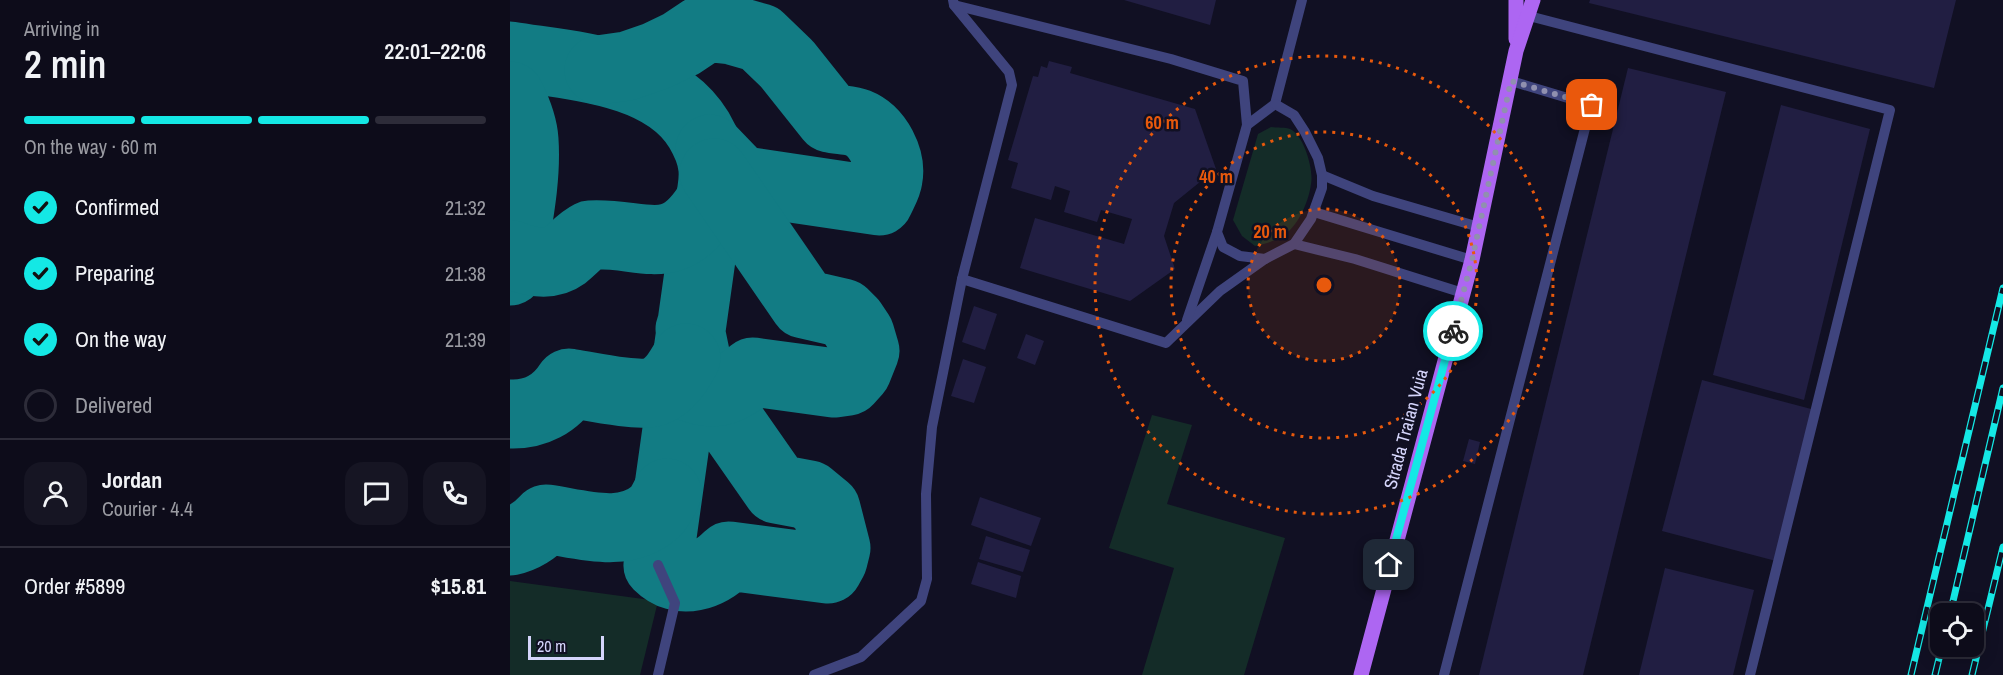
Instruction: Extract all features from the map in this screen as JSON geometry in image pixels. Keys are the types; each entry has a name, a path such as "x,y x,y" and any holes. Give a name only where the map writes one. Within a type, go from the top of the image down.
{"main road":[{"name":"Strada Traian Vuia","path":"1361,675 1472,260 1511,81 1516,51 1516,0"},
{"name":"Strada Traian Vuia","path":"1516,51 1533,0"}],"lane":[{"path":"1247,125 1275,104 1302,0"},
{"path":"954,2 1243,81 1247,125 1217,232 1186,323"},
{"path":"814,675 861,657 921,601 927,579 926,494 932,427 962,279 1012,85 1009,72 954,2"},
{"path":"1529,16 1890,110 1750,675"},
{"path":"1444,675 1592,105 1511,81"},
{"path":"962,279 1166,343 1220,291 1265,259 1294,244 1311,219 1322,188 1318,158 1294,115 1275,104"},
{"path":"1322,175 1373,196 1479,227"},
{"path":"1314,212 1472,260"},
{"path":"1217,232 1223,247 1240,255 1265,259"},
{"path":"1294,244 1364,261 1463,293"},
{"path":"658,565 675,603 658,675"}],"green space":[{"path":"1271,127 1290,129 1300,138 1304,145 1312,178 1303,210 1293,227 1277,239 1255,246 1242,236 1233,220 1258,134"},
{"path":"1152,415 1192,425 1167,504 1285,538 1244,675 1142,675 1174,568 1109,548"},
{"path":"510,581 658,601 640,675 510,675"}],"building":[{"path":"1124,0 1216,0 1210,25"},
{"path":"1590,0 1956,0 1934,88 1589,3"},
{"path":"1049,61 1072,67 1070,73 1195,109 1216,169 1174,203 1164,236 1175,269 1130,301 1020,268 1035,218 1124,244 1132,219 1101,210 1097,222 1064,212 1070,191 1055,186 1051,200 1011,188 1018,163 1008,160 1033,76 1038,77 1041,66 1047,68"},
{"path":"1628,68 1726,92 1583,675 1479,675"},
{"path":"1781,105 1870,129 1804,400 1713,375"},
{"path":"974,306 997,314 985,350 962,342"},
{"path":"1026,334 1044,341 1035,365 1017,358"},
{"path":"963,359 986,367 974,403 951,396"},
{"path":"1702,380 1815,410 1776,561 1662,531"},
{"path":"1469,439 1480,442 1475,464 1463,461"},
{"path":"980,497 1041,518 1031,546 971,525"},
{"path":"986,536 1030,550 1023,572 979,559"},
{"path":"978,562 1021,576 1016,598 971,584"},
{"path":"1665,568 1754,590 1733,675 1639,675"}],"taxiway":[{"path":"599,70 627,66 656,56 681,44 702,30 713,28 732,30 760,38 787,64 830,118 852,121 872,132 886,155 888,179 879,201 745,181 736,176 710,149"},
{"path":"510,56 588,68 640,83 663,95 683,110 699,130 709,150 713,168 712,187 708,209 658,565 667,572 685,577 713,569 729,556 828,569 836,548 826,509 809,495 777,489 702,379 697,363 690,329"},
{"path":"510,96 522,128 525,156 510,271"},
{"path":"682,384 703,391 720,391 736,385 753,372 834,383 848,381 857,371 865,351 860,334 843,313 804,304 714,173"},
{"path":"512,255 532,261 552,261 564,256 590,235 656,240 669,238 682,232 695,221 709,203"},
{"path":"510,414 528,413 544,407 558,397 569,383 626,392 654,392 669,382 686,358"},
{"path":"510,541 530,533 546,519 602,528 630,525 655,512 667,493"}],"railway":[{"path":"1911,675 2003,288"},
{"path":"1953,603 2003,388"},
{"path":"1972,675 2003,547"},
{"path":"1935,675 1939,657"}],"way so far":[{"path":"1453,331 1472,260 1511,81 1592,105"}],"route":[{"path":"1389,565 1453,331"}]}
